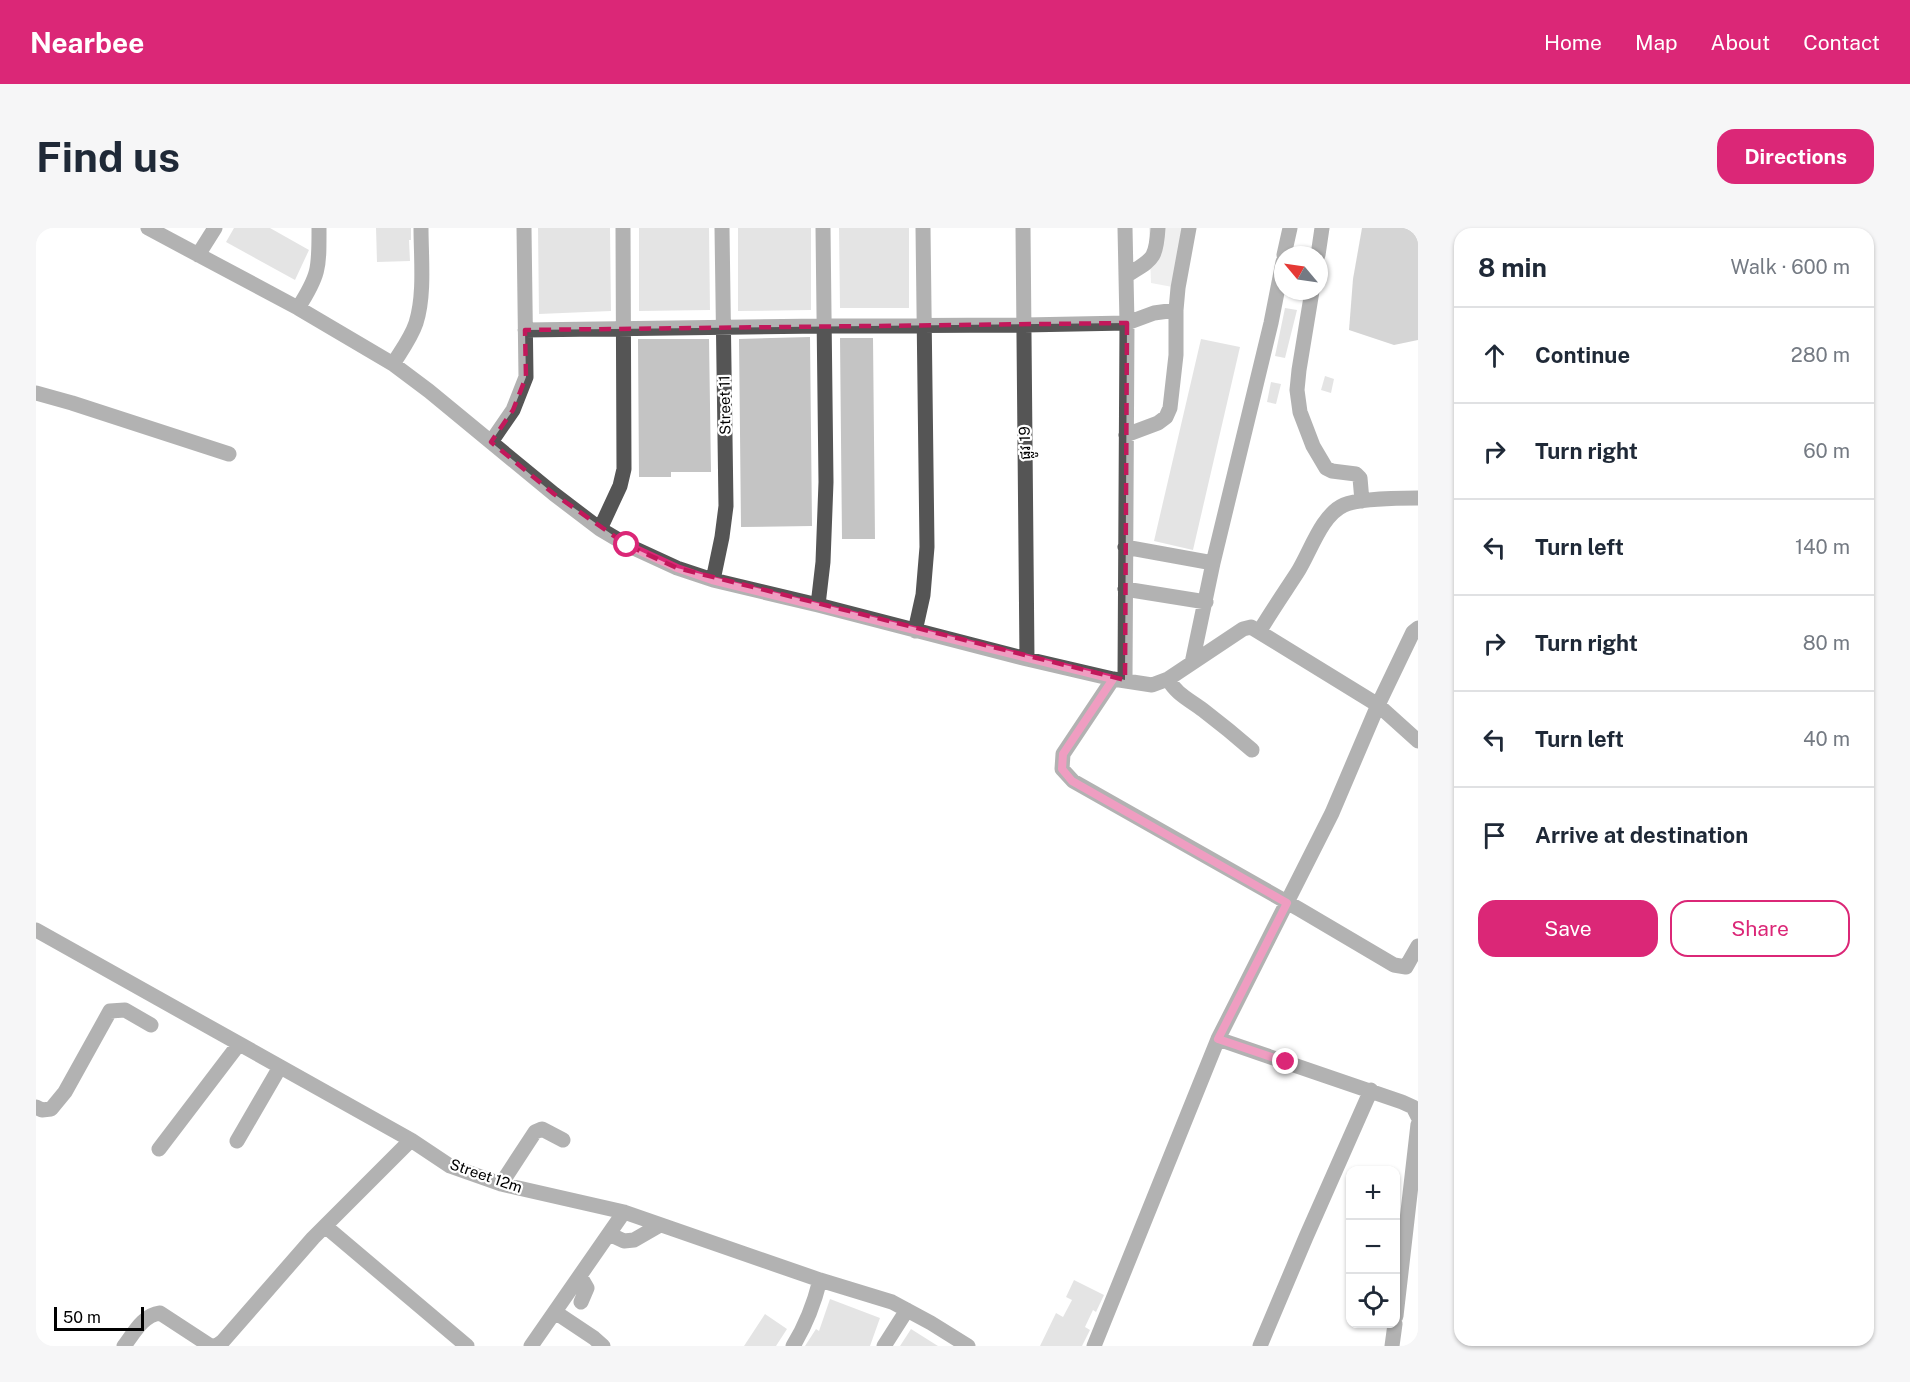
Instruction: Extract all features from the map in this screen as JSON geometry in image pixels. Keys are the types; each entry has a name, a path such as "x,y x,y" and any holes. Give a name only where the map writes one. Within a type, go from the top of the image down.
{"street":[{"path":"148,228 298,308 393,364 429,390 554,494 600,529 627,545 677,568 712,580 1027,659 1119,680 1152,685 1167,679 1243,629 1251,627 1377,705 1418,741"},
{"path":"198,255 215,228"},
{"path":"298,308 313,285 318,271 319,228"},
{"path":"393,364 411,335 421,303 421,228"},
{"path":"491,442 513,410 526,377 524,228"},
{"path":"600,529 620,486 624,469 623,228"},
{"name":"Street 11","path":"712,580 722,537 726,506 722,228"},
{"path":"818,605 823,562 826,482 823,228"},
{"path":"915,631 923,595 927,548 923,228"},
{"name":"ផ្លូវ 19","path":"1023,228 1027,659"},
{"path":"1125,228 1127,322 1125,589 1119,680 1063,754 1062,769 1072,781 1401,968 1406,967 1418,946"},
{"path":"1126,276 1152,259 1157,248 1158,228"},
{"path":"1126,435 1158,423 1166,417 1170,408 1176,355 1176,310 1189,228"},
{"path":"1286,246 1290,228"},
{"path":"1319,246 1322,228"},
{"path":"1192,663 1276,300"},
{"path":"1311,300 1297,390 1300,411 1313,446 1326,468 1356,474 1360,478 1362,501"},
{"path":"525,330 1127,322 1154,313 1176,310"},
{"path":"36,393 229,454"},
{"path":"1259,632 1330,516 1343,505 1362,501 1418,498"},
{"path":"1125,547 1214,563"},
{"path":"1125,589 1206,602"},
{"path":"1094,1346 1218,1039 1332,813 1377,705 1413,632 1418,628"},
{"path":"1167,679 1180,695 1206,712 1252,750"},
{"name":"Street 12m","path":"36,930 411,1140 450,1166 501,1184 624,1212 820,1280 892,1302 968,1346"},
{"path":"36,1107 42,1110 51,1109 65,1092 110,1011 125,1010 151,1025"},
{"path":"1218,1039 1371,1090 1413,1107 1418,1117"},
{"path":"159,1149 239,1044"},
{"path":"237,1141 280,1067"},
{"path":"1260,1346 1309,1228 1371,1090"},
{"path":"1400,1274 1418,1124"},
{"path":"501,1184 535,1132 542,1129 563,1140"},
{"path":"124,1346 151,1314 160,1313 209,1345 214,1346 223,1341 325,1226 411,1140"},
{"path":"531,1346 624,1212"},
{"path":"609,1234 624,1241 634,1240 660,1225"},
{"path":"325,1226 467,1346"},
{"path":"580,1276 586,1288 581,1302"},
{"path":"793,1346 813,1308 820,1280"},
{"path":"884,1346 907,1310"},
{"path":"555,1312 603,1346"},
{"path":"1392,1346 1394,1328"}],"highlighted area":[{"path":"1127,323 1125,680 677,568 627,545 554,494 491,442 513,410 526,377 525,330"}],"shaded area":[{"path":"1149,228 1189,228 1178,288 1151,283"},
{"path":"1362,228 1418,228 1418,340 1394,345 1349,330 1353,279"}],"building":[{"path":"234,228 270,228 309,250 295,280 226,242"},
{"path":"376,228 411,228 410,261 377,262"},
{"path":"538,228 610,228 611,311 539,314"},
{"path":"639,228 709,228 710,310 639,311"},
{"path":"738,228 811,228 811,310 738,311"},
{"path":"839,228 909,228 909,308 840,308"},
{"path":"1285,308 1297,310 1285,358 1275,356"},
{"path":"810,337 812,526 741,527 739,339"},
{"path":"840,338 873,338 875,539 842,539"},
{"path":"638,339 709,339 711,472 671,472 671,477 639,477"},
{"path":"1201,339 1240,347 1193,550 1154,541"},
{"path":"1325,376 1334,379 1331,393 1321,390"},
{"path":"1271,382 1281,384 1276,404 1267,402"},
{"path":"1074,1280 1104,1295 1096,1312 1093,1310 1085,1327 1090,1330 1082,1346 1040,1346 1056,1313 1063,1317 1072,1300 1066,1297"},
{"path":"830,1299 880,1318 870,1346 805,1346 816,1329 819,1331"},
{"path":"765,1314 787,1329 776,1346 744,1346"},
{"path":"911,1329 938,1346 900,1346"}],"route":[{"path":"627,545 677,568 712,580 1113,679 1063,754 1062,769 1072,781 1287,903 1218,1039 1286,1062"}]}
